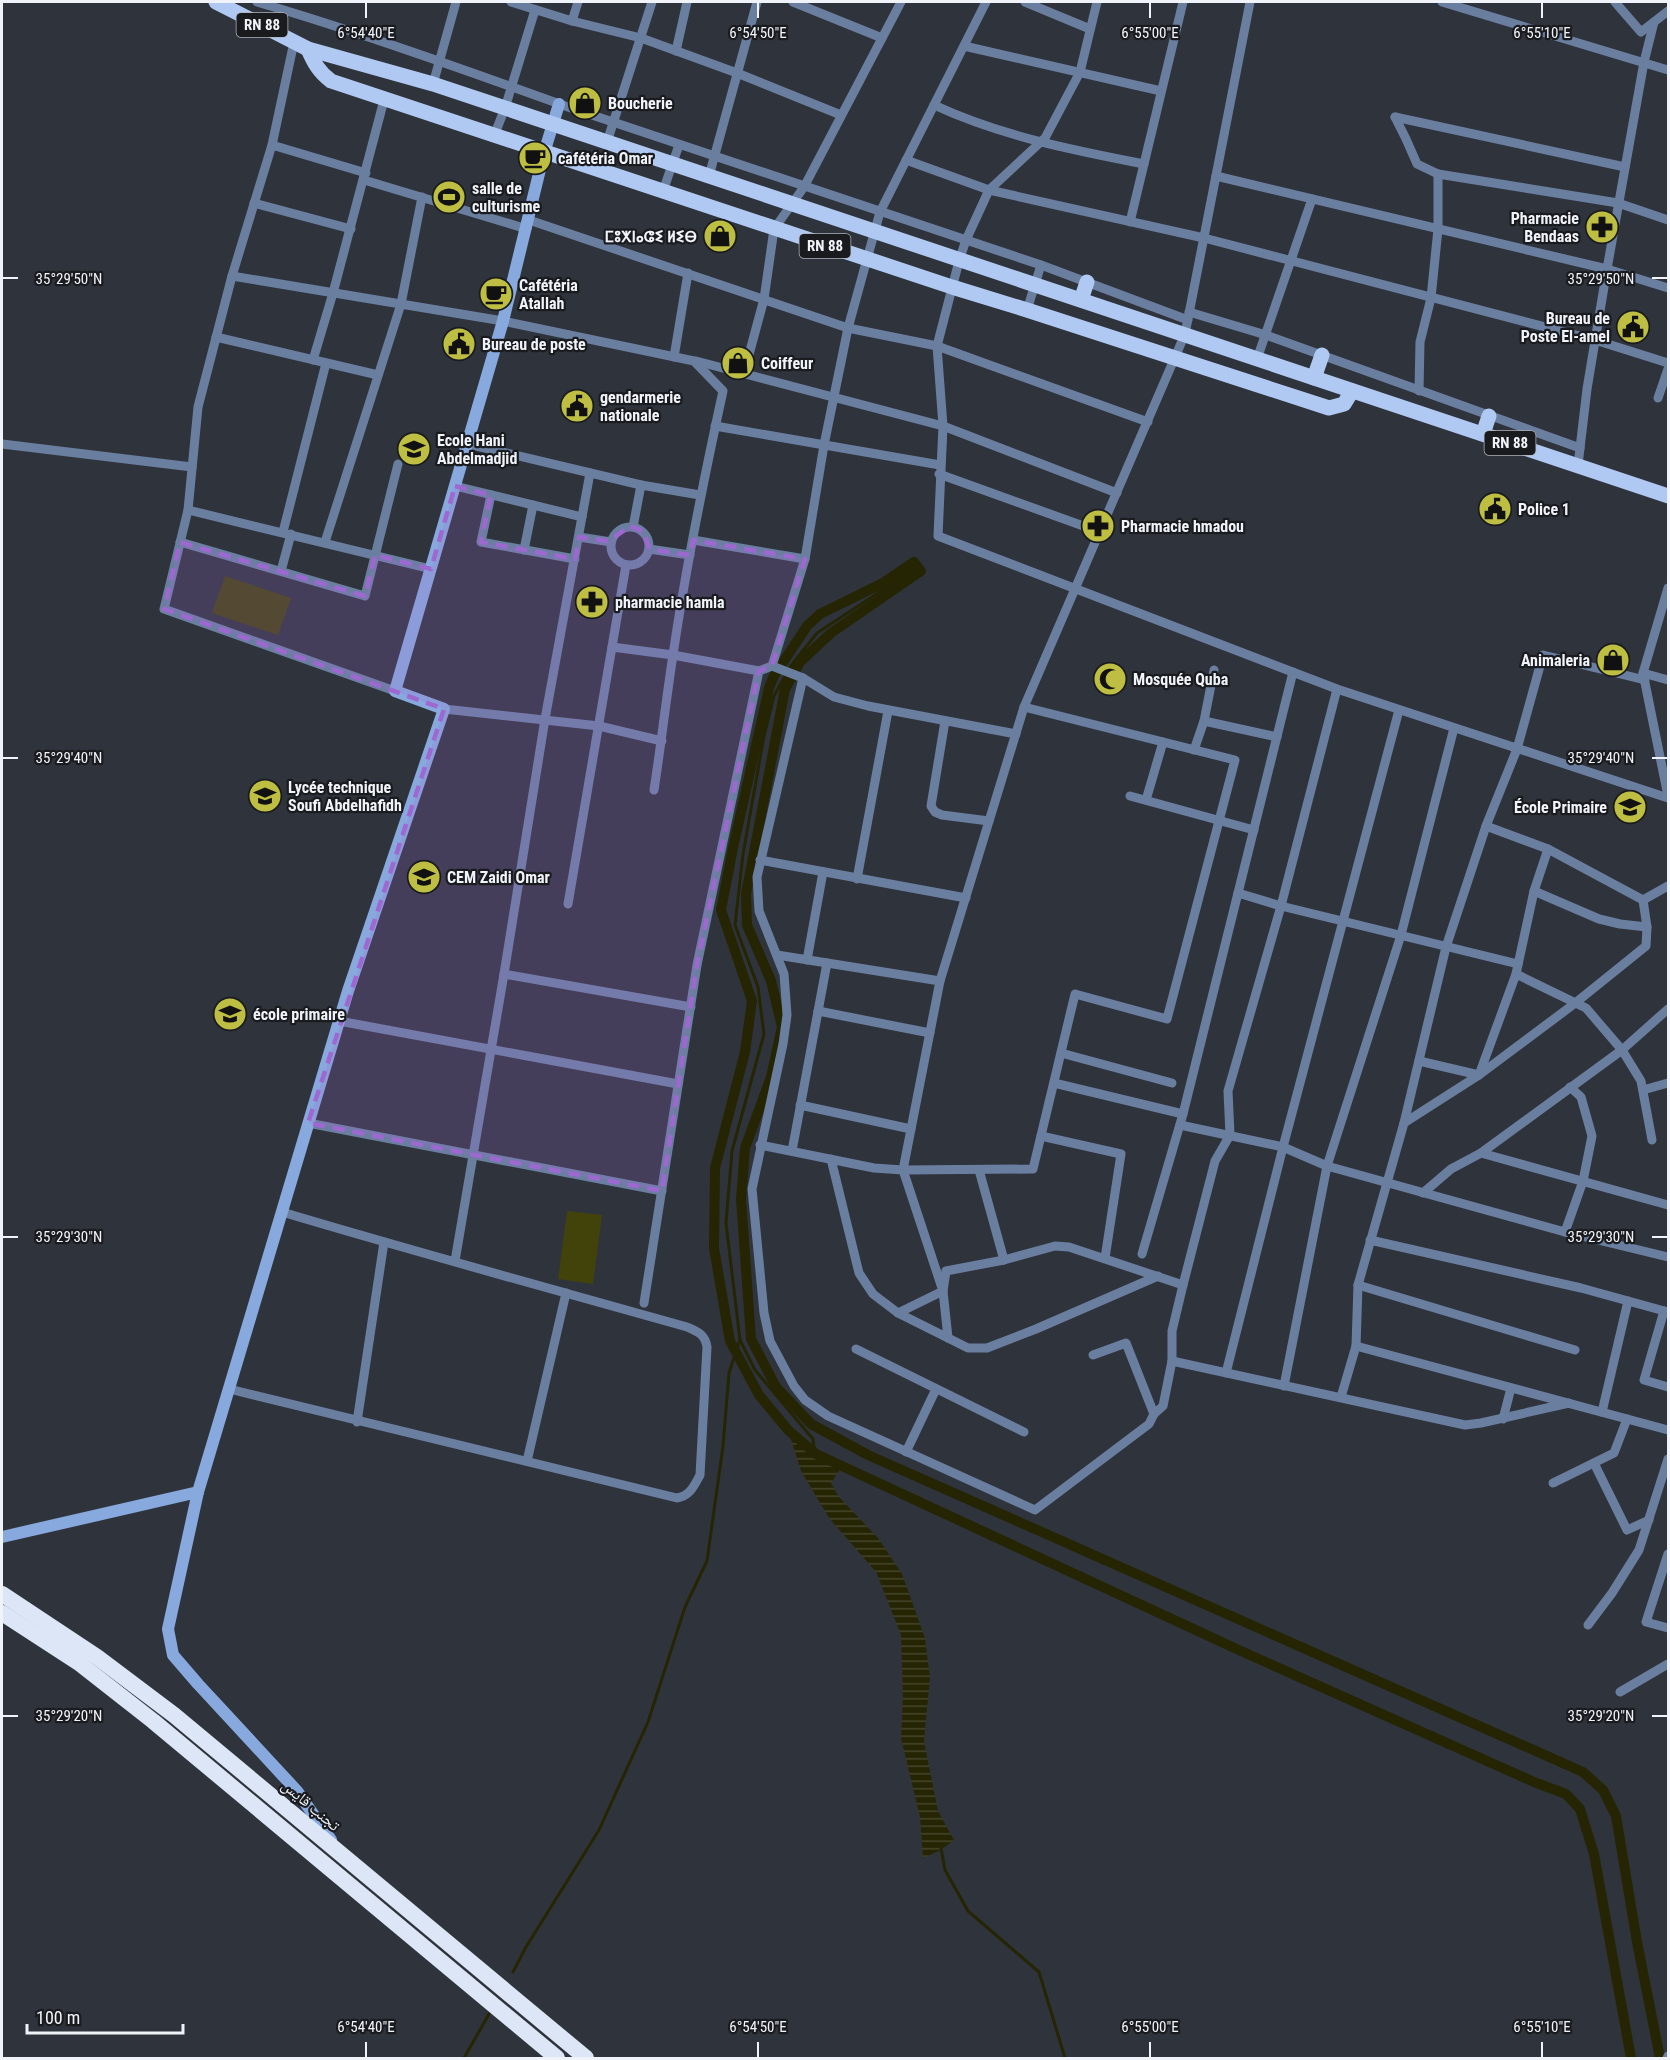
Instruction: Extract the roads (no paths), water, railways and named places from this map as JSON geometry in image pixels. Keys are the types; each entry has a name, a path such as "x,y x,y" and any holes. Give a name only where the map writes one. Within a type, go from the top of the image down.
{"highway":[{"name":"تجنب قايس","path":"2,1594 97,1657 140,1689 255,1781 586,2058"},
{"path":"2,1614 79,1663 153,1721 557,2058"}],"main road":[{"name":"RN 88","path":"216,2 237,6 301,46 321,74 331,81 952,288 1329,408 1340,407 1351,396 1352,391 1668,496"},
{"path":"301,46 433,84 1081,300 1188,322 1257,358 1352,391"},
{"path":"381,98 384,70"},
{"path":"1081,300 1087,282"},
{"path":"1314,378 1322,355"},
{"path":"1483,434 1489,416"}],"street":[{"path":"257,2 330,23 614,123 1041,265 1188,322 1266,335 1580,448"},
{"path":"433,84 456,2"},
{"path":"511,2 572,21 641,38 737,73 841,115"},
{"path":"572,21 578,2"},
{"path":"608,142 652,2"},
{"path":"676,51 687,2"},
{"path":"709,176 757,2"},
{"path":"793,2 882,38"},
{"path":"744,373 764,299 774,229 804,187 901,2"},
{"path":"776,667 806,559 824,445 848,328 879,212 987,2"},
{"path":"1025,2 1090,29"},
{"path":"1097,2 1080,72 1041,143 989,190 959,261 936,346 943,426 938,536 1337,689 1668,797 1644,676 1668,595"},
{"path":"1130,222 1183,2"},
{"path":"948,1338 943,1291 903,1170 940,981 1024,707 1176,358 1188,322 1250,2"},
{"path":"1442,2 1457,4 1668,70"},
{"path":"1616,2 1641,32 1668,11"},
{"path":"494,136 535,10"},
{"path":"1578,465 1587,389 1618,203 1644,62 1654,22"},
{"path":"301,46 232,276 198,406 188,510 164,609 444,709 599,726 662,741"},
{"path":"964,46 1161,91"},
{"path":"314,360 365,177 381,98"},
{"path":"395,691 503,321 544,153 559,104"},
{"path":"934,105 968,121 1041,143 1144,164"},
{"path":"1625,167 1395,117 1417,164 1438,174 1618,203 1668,220"},
{"path":"272,145 422,197 528,225 688,273 848,328 936,346 1148,422"},
{"path":"663,191 679,145"},
{"path":"906,160 989,190 1204,238 1595,340 1668,363"},
{"path":"1419,391 1420,342 1431,298 1437,229 1438,174"},
{"path":"1216,176 1607,268 1668,288"},
{"path":"325,543 401,304 422,197"},
{"path":"1257,358 1312,199"},
{"path":"254,203 351,229"},
{"path":"1027,310 1041,265"},
{"path":"674,357 688,273"},
{"path":"232,276 503,321 744,373 943,426 1117,493"},
{"path":"216,337 378,375"},
{"path":"654,790 673,655 700,495 723,391 694,361"},
{"path":"281,571 287,533 326,363"},
{"path":"1658,398 1668,369"},
{"path":"715,426 940,469 1100,532"},
{"path":"2,444 192,467"},
{"path":"468,444 641,485 700,495"},
{"path":"180,542 365,596 398,464"},
{"path":"455,1260 545,719 590,473"},
{"path":"633,527 641,485"},
{"path":"455,486 582,517"},
{"path":"491,495 481,543 575,559"},
{"path":"524,550 533,505"},
{"path":"188,510 431,569"},
{"path":"633,527 646,535 649,549 642,561 626,565 614,556 611,542 621,528 633,527"},
{"path":"579,537 611,542"},
{"path":"693,540 806,559"},
{"path":"649,549 690,555"},
{"path":"568,904 626,565"},
{"path":"612,647 673,655 759,671 776,667 798,676 834,697 888,711 1016,734"},
{"path":"1341,1397 1356,1346 1358,1285 1404,1123 1446,947 1486,826 1517,749 1543,655 1668,680"},
{"path":"1194,750 1204,720 1214,670"},
{"path":"644,1303 698,965 759,671"},
{"path":"1142,1254 1183,1114 1293,672"},
{"path":"798,676 757,877 759,912 784,974 787,1015 752,1189 764,1313 770,1341 794,1386 815,1409 1035,1510 1149,1424 1154,1414 1163,1406 1172,1361 1172,1331 1183,1285 1215,1161 1230,1135 1228,1091 1281,906 1337,689"},
{"path":"760,1144 874,1168 903,1170 1034,1169 1075,994 1167,1019 1235,760 1024,707"},
{"path":"338,1851 297,1791 173,1654 168,1629 198,1492 308,1123 339,1021 444,709"},
{"path":"1226,1373 1283,1147 1399,710"},
{"path":"857,879 888,711"},
{"path":"1204,720 1276,737"},
{"path":"945,721 931,806 935,812 942,814 989,821"},
{"path":"1284,1386 1327,1167 1401,935 1454,728"},
{"path":"1146,800 1163,742"},
{"path":"1130,796 1254,830"},
{"path":"1486,826 1548,849 1642,900"},
{"path":"1479,1075 1516,974 1534,891 1548,849"},
{"path":"760,860 966,898"},
{"path":"807,960 823,872"},
{"path":"1642,900 1668,886"},
{"path":"1534,891 1599,919 1647,927"},
{"path":"1238,893 1281,906 1518,964"},
{"path":"1404,1123 1479,1075 1574,1004 1646,946 1647,927 1642,900"},
{"path":"777,955 940,981"},
{"path":"792,1151 827,963"},
{"path":"504,974 691,1007"},
{"path":"1516,974 1586,1008 1622,1050 1641,1081 1652,1140"},
{"path":"1423,1193 1452,1169 1480,1153 1622,1050 1668,1009"},
{"path":"818,1011 930,1033"},
{"path":"339,1021 678,1084"},
{"path":"1061,1053 1172,1083"},
{"path":"1419,1061 1479,1075"},
{"path":"1054,1083 1183,1114"},
{"path":"1643,1090 1668,1083"},
{"path":"1565,1232 1583,1182 1592,1136 1581,1098 1570,1088"},
{"path":"800,1105 911,1129"},
{"path":"308,1123 662,1191"},
{"path":"1180,1125 1283,1147 1327,1167 1565,1232 1668,1257"},
{"path":"1041,1136 1121,1154 1105,1258"},
{"path":"1480,1153 1668,1205"},
{"path":"831,1159 860,1273 873,1294 898,1313 968,1348 987,1348 1158,1275"},
{"path":"979,1170 1004,1260"},
{"path":"229,1389 357,1422 677,1498 689,1492 700,1475 707,1347 706,1339 700,1332 282,1212"},
{"path":"1370,1240 1581,1288 1666,1311 1644,1380 1668,1387"},
{"path":"357,1422 384,1242"},
{"path":"943,1291 946,1271 1004,1260 1063,1245 1183,1285"},
{"path":"1358,1285 1575,1350"},
{"path":"898,1313 943,1291"},
{"path":"527,1461 566,1293"},
{"path":"1602,1412 1628,1301"},
{"path":"1093,1354 1126,1343 1154,1414"},
{"path":"1356,1346 1668,1430"},
{"path":"856,1349 1024,1432"},
{"path":"1172,1361 1465,1425 1503,1419 1569,1403"},
{"path":"1503,1419 1511,1388"},
{"path":"906,1452 936,1389"},
{"path":"1552,1483 1614,1453 1627,1419"},
{"path":"1588,1625 1612,1593 1639,1550 1668,1459"},
{"path":"1594,1463 1627,1530 1649,1520"},
{"path":"2,1536 198,1492"},
{"path":"1668,1554 1646,1622 1668,1628"},
{"path":"1620,1692 1668,1664"}],"waterway":[{"path":"1631,2058 1594,1854 1580,1809 1566,1794 1534,1782 1241,1651 816,1454 788,1430 759,1395 730,1341 714,1248 715,1168 745,1052 752,1001 721,910 769,688 774,676 807,626 820,614 883,583 914,562 921,571 831,633 800,662 785,689 746,894 747,925 771,981 782,1027 771,1077 745,1148 741,1199 751,1339 776,1387 811,1424 868,1455 1583,1772 1603,1790 1616,1816 1637,1942 1660,2058"},
{"path":"815,1455 813,1439 755,1370 740,1340 726,1223 732,1151 764,1034 758,987 735,925 743,854 764,736 774,696 790,667 817,633 913,570"},
{"path":"513,1972 526,1947 599,1830 648,1722 685,1607 707,1561 723,1446 729,1373 740,1340"},
{"path":"941,1848 945,1870 968,1911 1039,1972 1065,2058"},
{"path":"464,2058 489,2014"}],"place":[{"name":"Boucherie","path":"585,103"},
{"name":"cafétéria Omar","path":"535,158"},
{"name":"salle de culturisme","path":"449,197"},
{"name":"Pharmacie Bendaas","path":"1602,227"},
{"name":"ⵎⵓⵅⵏⴰⵛⵉ ⵍⵉⴱ","path":"720,236"},
{"name":"Cafétéria Atallah","path":"496,294"},
{"name":"Bureau de Poste El-amel","path":"1633,327"},
{"name":"Bureau de poste","path":"459,344"},
{"name":"Coiffeur","path":"738,363"},
{"name":"gendarmerie nationale","path":"577,406"},
{"name":"Ecole Hani Abdelmadjid","path":"414,449"},
{"name":"Police 1","path":"1495,509"},
{"name":"Pharmacie hmadou","path":"1098,526"},
{"name":"pharmacie hamla","path":"592,602"},
{"name":"Animaleria","path":"1613,660"},
{"name":"Mosquée Quba","path":"1110,679"},
{"name":"Lycée technique Soufi Abdelhafidh","path":"265,796"},
{"name":"École Primaire","path":"1630,807"},
{"name":"CEM Zaidi Omar","path":"424,877"},
{"name":"école primaire","path":"230,1014"}]}
